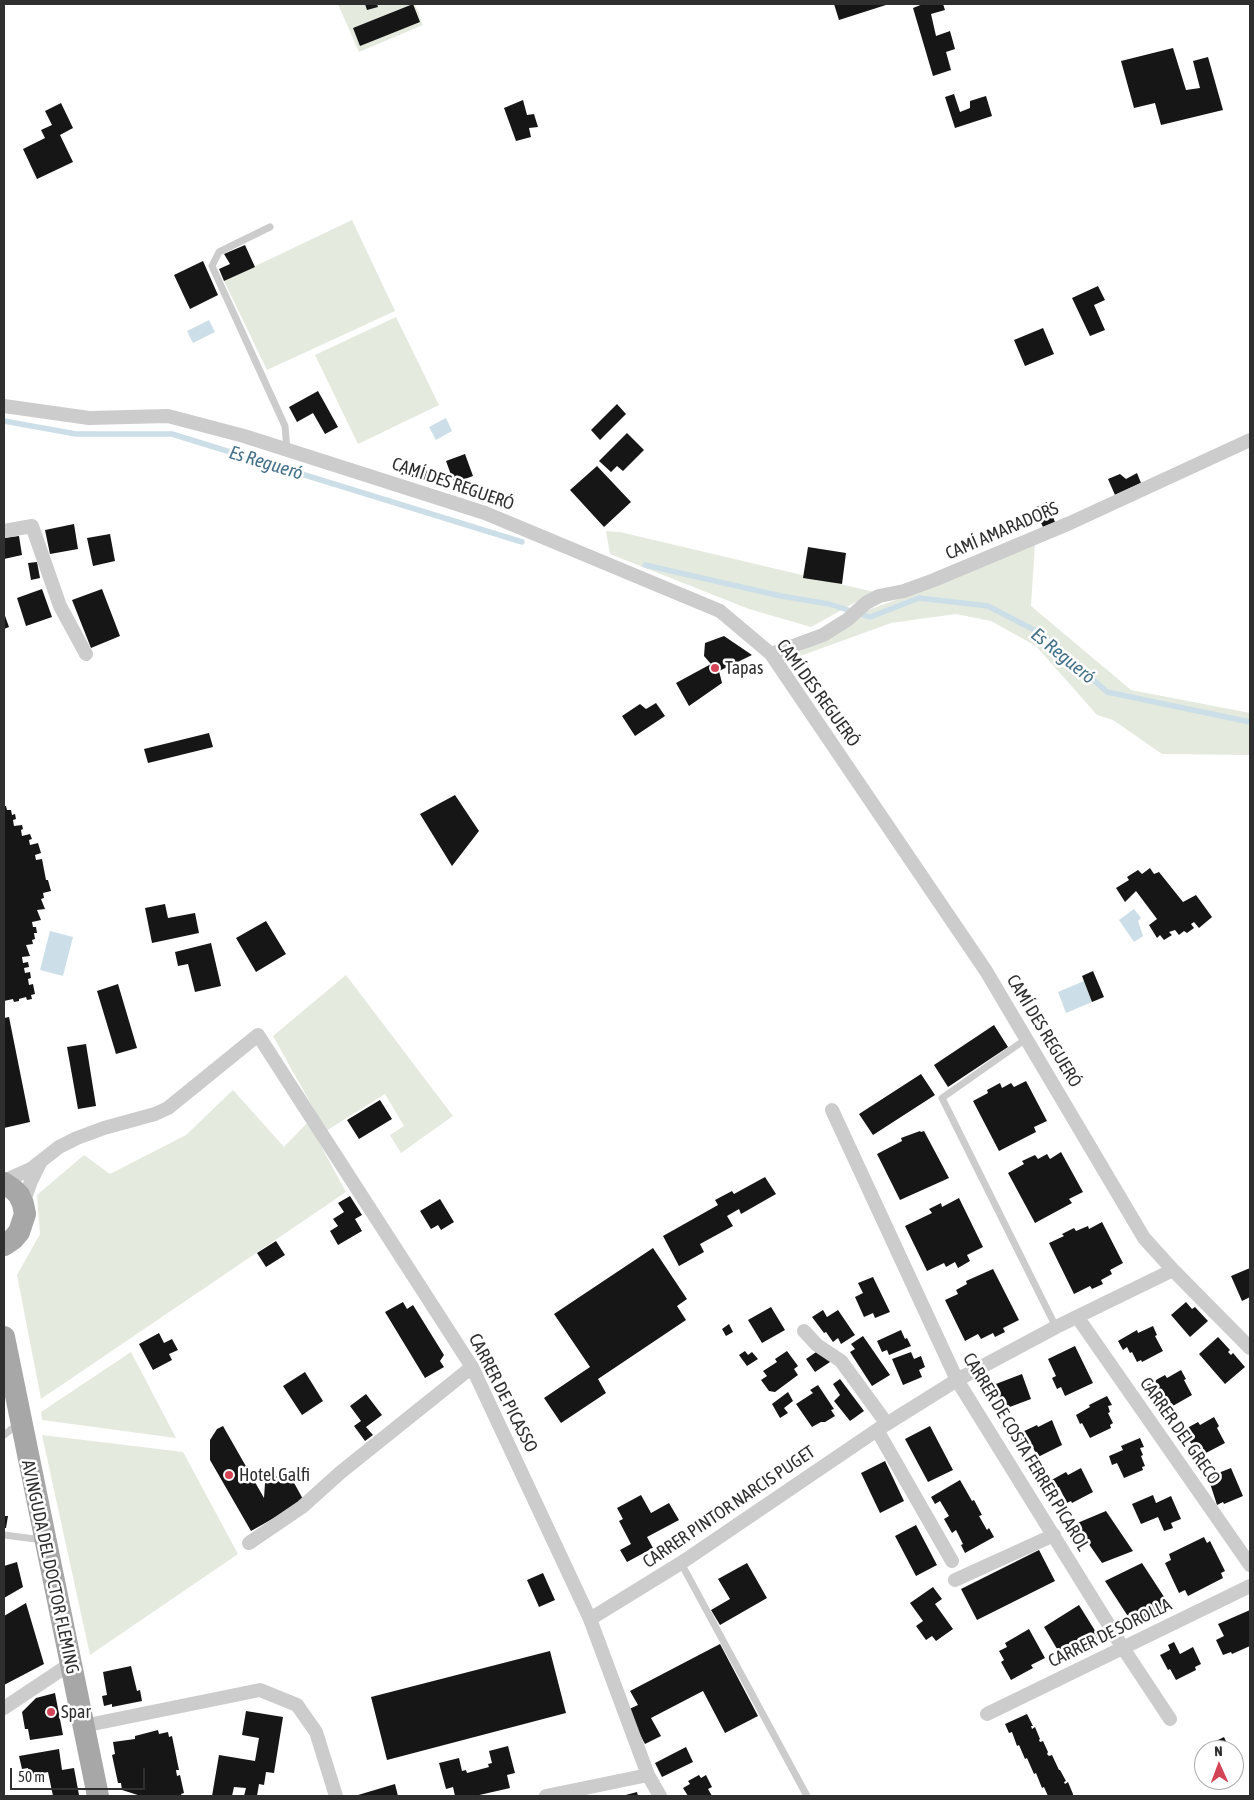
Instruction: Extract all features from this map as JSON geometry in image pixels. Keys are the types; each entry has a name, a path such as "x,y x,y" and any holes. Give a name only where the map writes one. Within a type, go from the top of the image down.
{"main road":[{"path":"4,1182 14,1190 23,1204 24,1214 19,1232 13,1239 4,1244 4,1249"},
{"name":"AVINGUDA DEL DOCTOR FLEMING","path":"4,1343 12,1429 44,1540 98,1796"}],"street":[{"name":"CAMÍ DES REGUERÓ","path":"4,406 89,418 168,416 244,436 485,513 720,611 771,654 986,971 1144,1238 1172,1270 1250,1348"},
{"name":"CAMÍ AMARADORS","path":"771,654 823,635 837,627 866,602 879,596 904,591 952,573 1070,523 1250,440"},
{"path":"4,531 32,526 60,606 86,654"},
{"name":"CARRER DE PICASSO","path":"40,1162 59,1147 77,1138 168,1108 258,1036 472,1367 590,1620 648,1775 660,1796"},
{"name":"CARRER DE COSTA FERRER PICAROL","path":"832,1110 958,1380 1123,1648 1170,1719"},
{"path":"4,1182 40,1162"},
{"path":"23,1204 40,1162"},
{"name":"CARRER PINTOR NARCIS PUGET","path":"590,1620 681,1563 882,1427 958,1380 1056,1327 1078,1318 1172,1270"},
{"name":"CARRER DEL GRECO","path":"1078,1318 1250,1565"},
{"path":"804,1331 817,1345 840,1361 882,1427 952,1561"},
{"path":"249,1543 302,1507 341,1472 472,1367"},
{"path":"955,1580 1054,1535"},
{"name":"CARRER DE SOROLLA","path":"987,1714 1250,1586"},
{"path":"4,1708 70,1664"},
{"path":"83,1726 260,1690 297,1705 316,1732 336,1796"},
{"path":"546,1796 648,1775"}],"lane":[{"path":"270,227 219,252 212,266 285,426 287,450"},
{"path":"1027,1038 942,1098 1056,1327"},
{"path":"4,1535 44,1540"},
{"path":"681,1563 807,1796"}],"shaded area":[{"path":"338,4 415,4 423,25 359,52"},
{"path":"352,220 395,311 267,370 224,281"},
{"path":"396,317 439,405 358,444 315,355"},
{"path":"209,320 215,332 193,343 187,331"},
{"path":"446,418 452,431 436,440 429,427"},
{"path":"606,531 620,532 874,592 811,627 749,609 610,554"},
{"path":"1035,543 1031,606 1131,690 1250,713 1250,755 1162,754 1113,720 1097,715 1036,646 991,621 956,614 891,623 789,660 786,658 841,631 865,611 935,586"},
{"path":"1134,909 1141,918 1138,921 1143,936 1134,942 1119,920"},
{"path":"50,931 73,937 63,976 40,970"},
{"path":"346,975 453,1116 401,1153 390,1135 404,1126 385,1094 326,1131 273,1036"},
{"path":"1084,981 1092,1002 1066,1013 1058,992"},
{"path":"233,1090 284,1147 308,1122 346,1192 41,1399 17,1275 40,1234 37,1195 84,1155 110,1174 186,1135"},
{"path":"131,1352 176,1438 42,1420 41,1412"},
{"path":"42,1435 183,1452 238,1554 90,1655"}],"building":[{"path":"365,4 377,4 378,7 367,10"},
{"path":"413,4 420,22 360,46 353,28"},
{"path":"834,4 889,4 839,20"},
{"path":"923,4 943,4 945,10 931,14 936,36 950,31 955,49 946,52 951,70 933,76 913,8"},
{"path":"1173,48 1186,90 1200,88 1193,61 1208,57 1223,110 1161,125 1155,103 1134,108 1121,61"},
{"path":"954,94 960,112 970,108 970,101 986,96 992,116 955,128 945,97"},
{"path":"523,100 527,115 534,114 538,127 529,128 531,137 516,141 504,108"},
{"path":"61,103 73,128 60,135 73,162 37,179 23,149 45,138 41,130 52,125 45,111"},
{"path":"245,245 255,267 224,281 219,269 230,264 224,254"},
{"path":"203,261 218,295 190,309 174,275"},
{"path":"1098,286 1105,300 1094,305 1105,330 1090,336 1072,298"},
{"path":"1043,328 1054,354 1025,366 1014,340"},
{"path":"318,391 338,427 325,434 313,413 297,422 289,407"},
{"path":"617,404 626,414 600,440 591,430"},
{"path":"627,433 644,450 623,471 617,466 611,472 599,461"},
{"path":"465,454 473,476 454,483 446,461"},
{"path":"403,464 444,475 441,484 400,474"},
{"path":"597,466 631,502 604,527 570,490"},
{"path":"1137,473 1141,483 1115,495 1108,479 1120,474 1126,479"},
{"path":"1047,502 1055,522 1043,527 1034,508"},
{"path":"74,524 78,549 50,554 45,530"},
{"path":"110,534 115,561 93,566 87,538"},
{"path":"19,536 22,555 4,559 4,538"},
{"path":"808,547 846,553 842,584 803,578"},
{"path":"37,562 40,578 31,580 28,563"},
{"path":"42,589 52,617 26,626 17,598"},
{"path":"102,589 120,636 91,648 72,600"},
{"path":"4,613 9,627 4,629"},
{"name":"Tapas","path":"724,636 752,655 719,671 722,683 689,706 676,683 711,664 704,656 705,643"},
{"path":"656,703 665,716 635,736 622,716 640,704 646,709"},
{"path":"209,733 213,747 148,763 144,749"},
{"path":"455,795 479,831 452,866 420,814"},
{"path":"4,806 6,806 7,810 11,810 12,815 15,814 14,826 22,825 22,836 30,834 32,839 29,840 30,845 38,843 41,853 35,855 36,860 42,859 46,880 48,880 51,891 43,893 44,898 41,899 45,909 37,910 41,920 32,922 33,927 36,927 37,933 34,933 35,939 32,940 33,944 26,945 30,956 22,957 23,963 28,962 29,967 24,968 25,973 30,972 29,985 33,984 35,994 31,995 32,999 27,1000 26,997 14,1002 13,999 4,1001"},
{"path":"1150,868 1154,874 1159,872 1183,902 1196,895 1212,917 1199,928 1194,922 1191,924 1194,928 1187,933 1184,931 1179,935 1175,930 1169,932 1172,935 1164,940 1160,935 1157,938 1149,925 1157,919 1136,891 1125,902 1116,888 1129,880 1127,877 1138,870 1142,874"},
{"path":"165,904 168,918 195,913 199,933 152,943 145,908"},
{"path":"266,921 286,954 256,972 236,938"},
{"path":"211,943 221,986 195,992 188,964 178,966 175,952"},
{"path":"1093,971 1104,997 1092,1002 1082,976"},
{"path":"118,984 137,1048 116,1054 97,991"},
{"path":"9,1017 30,1122 4,1128 4,1018"},
{"path":"994,1025 1008,1047 948,1087 934,1065"},
{"path":"86,1044 96,1106 78,1109 67,1047"},
{"path":"921,1074 935,1095 873,1135 859,1114"},
{"path":"1026,1081 1047,1121 1034,1127 1036,1132 999,1151 973,1101 988,1093 987,1090 1000,1083 1002,1088 1011,1083 1014,1087"},
{"path":"380,1100 392,1119 359,1139 347,1120"},
{"path":"924,1131 949,1178 900,1200 877,1154 902,1141 901,1138"},
{"path":"1061,1152 1083,1192 1069,1199 1072,1203 1035,1223 1008,1173 1024,1164 1022,1161 1035,1155 1038,1159 1047,1154 1050,1159"},
{"path":"765,1177 776,1194 741,1214 739,1209 727,1216 733,1226 700,1244 704,1252 679,1266 663,1236 718,1205 715,1200 732,1191 734,1194"},
{"path":"350,1196 362,1215 355,1219 362,1231 338,1245 330,1231 338,1226 333,1219 344,1212 338,1203"},
{"path":"959,1198 983,1247 967,1255 970,1261 958,1268 955,1262 946,1267 944,1263 927,1271 905,1226 932,1213 929,1209 941,1203 942,1207"},
{"path":"440,1199 454,1222 441,1230 438,1225 431,1229 420,1211"},
{"path":"1102,1222 1123,1263 1110,1270 1112,1274 1101,1280 1103,1284 1092,1289 1090,1286 1074,1294 1049,1243 1064,1236 1062,1234 1074,1228 1076,1231 1088,1226 1089,1229"},
{"path":"276,1241 285,1255 266,1267 257,1253"},
{"path":"653,1248 687,1299 677,1306 686,1320 598,1379 606,1393 561,1423 544,1398 590,1367 554,1314"},
{"path":"1250,1268 1250,1297 1242,1301 1231,1276"},
{"path":"993,1269 1019,1320 1003,1328 1005,1332 995,1337 993,1333 981,1339 978,1334 965,1341 945,1300 958,1294 956,1290 967,1284 966,1281"},
{"path":"873,1277 890,1312 875,1318 873,1313 864,1317 855,1297 863,1293 858,1283"},
{"path":"403,1302 407,1309 413,1305 444,1355 440,1361 444,1367 425,1378 385,1312"},
{"path":"1186,1302 1192,1309 1195,1307 1208,1321 1190,1337 1171,1315"},
{"path":"771,1307 785,1330 762,1343 748,1320"},
{"path":"823,1310 827,1317 838,1310 855,1335 841,1344 838,1338 833,1342 812,1317"},
{"path":"729,1324 733,1332 726,1336 722,1329"},
{"path":"1153,1326 1157,1335 1155,1336 1163,1351 1142,1362 1141,1360 1137,1362 1132,1352 1130,1353 1127,1347 1123,1350 1118,1341 1137,1330 1138,1333"},
{"path":"901,1330 911,1346 889,1355 887,1350 882,1352 877,1341"},
{"path":"159,1333 164,1343 172,1339 178,1350 169,1354 172,1360 153,1370 139,1344"},
{"path":"863,1336 890,1375 872,1386 850,1352 855,1349 851,1344"},
{"path":"1218,1337 1230,1350 1228,1352 1231,1355 1233,1353 1245,1367 1225,1384 1199,1354"},
{"path":"1075,1346 1093,1383 1065,1396 1061,1387 1057,1389 1052,1378 1056,1376 1048,1359"},
{"path":"819,1350 833,1360 815,1372 806,1359"},
{"path":"745,1351 748,1355 752,1352 758,1359 747,1366 739,1355"},
{"path":"787,1351 798,1366 794,1369 798,1375 775,1392 769,1391 761,1380 767,1376 763,1371 777,1362 775,1359"},
{"path":"911,1352 914,1359 921,1356 925,1367 919,1370 922,1377 903,1385 892,1359"},
{"path":"1181,1370 1192,1395 1171,1407 1169,1404 1166,1406 1156,1392 1152,1394 1147,1385 1165,1375 1167,1378"},
{"path":"305,1372 323,1401 302,1415 283,1386"},
{"path":"1022,1374 1031,1399 1007,1408 996,1395 991,1395 988,1387"},
{"path":"840,1379 864,1411 850,1421 834,1401 840,1395 833,1384"},
{"path":"818,1385 834,1409 831,1410 835,1416 812,1427 796,1404 813,1393 810,1390"},
{"path":"788,1392 793,1401 784,1408 788,1413 780,1418 772,1404"},
{"path":"366,1394 382,1415 366,1427 373,1435 365,1441 354,1426 361,1421 350,1406"},
{"path":"1107,1396 1112,1405 1108,1406 1110,1412 1108,1413 1113,1423 1110,1425 1111,1428 1090,1438 1076,1415 1090,1407 1089,1405"},
{"path":"1214,1417 1219,1426 1217,1428 1225,1443 1204,1454 1202,1452 1199,1454 1189,1440 1185,1441 1180,1432 1198,1422 1200,1425"},
{"path":"1052,1420 1062,1445 1038,1457 1027,1441 1022,1444 1018,1434"},
{"path":"223,1426 264,1498 265,1483 287,1470 304,1501 251,1531 210,1460 210,1440 217,1429"},
{"path":"930,1426 953,1470 928,1482 905,1439"},
{"path":"1140,1438 1144,1447 1140,1448 1145,1466 1142,1467 1143,1470 1124,1478 1117,1463 1112,1465 1109,1456 1123,1450 1121,1446"},
{"path":"885,1461 904,1501 880,1513 861,1473"},
{"path":"1081,1468 1093,1492 1072,1503 1071,1501 1067,1503 1059,1487 1052,1491 1048,1482 1066,1472 1068,1475"},
{"path":"1231,1468 1243,1496 1217,1505 1208,1477"},
{"path":"960,1480 972,1501 974,1500 982,1515 979,1516 987,1530 989,1528 994,1537 965,1553 956,1530 952,1533 944,1519 949,1516 940,1501 935,1504 931,1497"},
{"path":"641,1495 651,1513 669,1503 679,1520 647,1537 653,1548 627,1562 620,1550 631,1544 619,1521 623,1519 617,1508"},
{"path":"1153,1495 1156,1503 1171,1496 1181,1519 1171,1523 1173,1528 1164,1531 1158,1517 1141,1524 1132,1504"},
{"path":"1106,1511 1133,1551 1102,1563 1075,1524"},
{"path":"4,1516 8,1516 6,1528 4,1528"},
{"path":"916,1525 937,1565 916,1576 895,1536"},
{"path":"1204,1537 1207,1543 1210,1541 1225,1571 1221,1573 1223,1578 1188,1596 1185,1590 1179,1593 1165,1563 1171,1560 1169,1554"},
{"path":"1039,1550 1055,1581 977,1620 961,1589"},
{"path":"17,1562 23,1587 4,1598 4,1566"},
{"path":"747,1563 767,1598 720,1625 711,1610 730,1599 718,1579"},
{"path":"1142,1563 1170,1606 1133,1624 1105,1581"},
{"path":"543,1573 555,1600 539,1607 527,1580"},
{"path":"933,1587 942,1599 935,1604 953,1629 936,1641 932,1636 926,1640 916,1626 923,1621 910,1603"},
{"path":"26,1603 44,1664 4,1685 4,1616"},
{"path":"1079,1605 1099,1637 1063,1659 1044,1627"},
{"path":"1250,1610 1250,1646 1232,1654 1231,1652 1223,1655 1216,1640 1224,1636 1218,1624"},
{"path":"1029,1629 1045,1658 1031,1665 1033,1668 1011,1680 1001,1662 1004,1660 999,1651 1007,1647 1005,1643"},
{"path":"1174,1642 1180,1654 1193,1647 1201,1664 1195,1667 1196,1670 1176,1680 1160,1655 1170,1650 1168,1645"},
{"path":"720,1644 758,1716 725,1733 703,1691 651,1718 661,1736 645,1744 627,1710 638,1705 630,1691"},
{"path":"550,1651 566,1713 387,1760 371,1697"},
{"path":"131,1666 137,1691 140,1690 142,1701 112,1707 112,1704 104,1706 102,1696 107,1695 103,1672"},
{"path":"55,1693 63,1735 30,1740 28,1729 25,1729 22,1712 36,1698"},
{"path":"246,1711 283,1717 274,1773 266,1772 264,1785 259,1784 257,1796 244,1796 246,1788 234,1787 232,1796 212,1796 219,1755 255,1761 259,1738 242,1735"},
{"path":"1027,1714 1033,1726 1031,1726 1032,1729 1035,1727 1040,1742 1043,1741 1048,1752 1047,1754 1049,1756 1052,1755 1066,1781 1064,1782 1065,1784 1068,1782 1073,1796 1048,1796 1044,1787 1042,1788 1036,1773 1034,1774 1027,1758 1025,1759 1019,1745 1017,1746 1012,1732 1009,1733 1005,1724"},
{"path":"158,1730 159,1734 168,1732 169,1737 172,1736 179,1770 176,1770 177,1776 180,1775 184,1793 181,1794 182,1796 141,1796 122,1790 121,1783 118,1783 112,1755 115,1754 113,1742 135,1739 135,1736"},
{"path":"508,1746 515,1773 507,1775 510,1788 475,1796 455,1796 453,1787 446,1789 439,1763 459,1758 462,1771 466,1770 467,1773 489,1767 488,1764 492,1763 489,1751"},
{"path":"686,1747 693,1762 662,1777 655,1763"},
{"path":"59,1749 62,1770 74,1768 79,1795 53,1796 48,1772 29,1776 28,1768 22,1769 19,1756"},
{"path":"699,1775 701,1778 706,1775 712,1787 708,1789 712,1796 688,1796 683,1788 690,1784 688,1781"},
{"path":"395,1784 398,1796 358,1796 358,1795"},
{"path":"637,1792 638,1796 622,1796"}],"waterway":[{"name":"Es Regueró","path":"4,421 76,434 172,434 522,542"},
{"name":"Es Regueró","path":"645,565 781,596 829,604 870,617 919,598 988,606 1042,634 1107,692 1250,722"}],"place":[{"name":"Tapas","path":"715,668"},
{"name":"Hotel Galfi","path":"229,1475"},
{"name":"Spar","path":"51,1712"}]}
